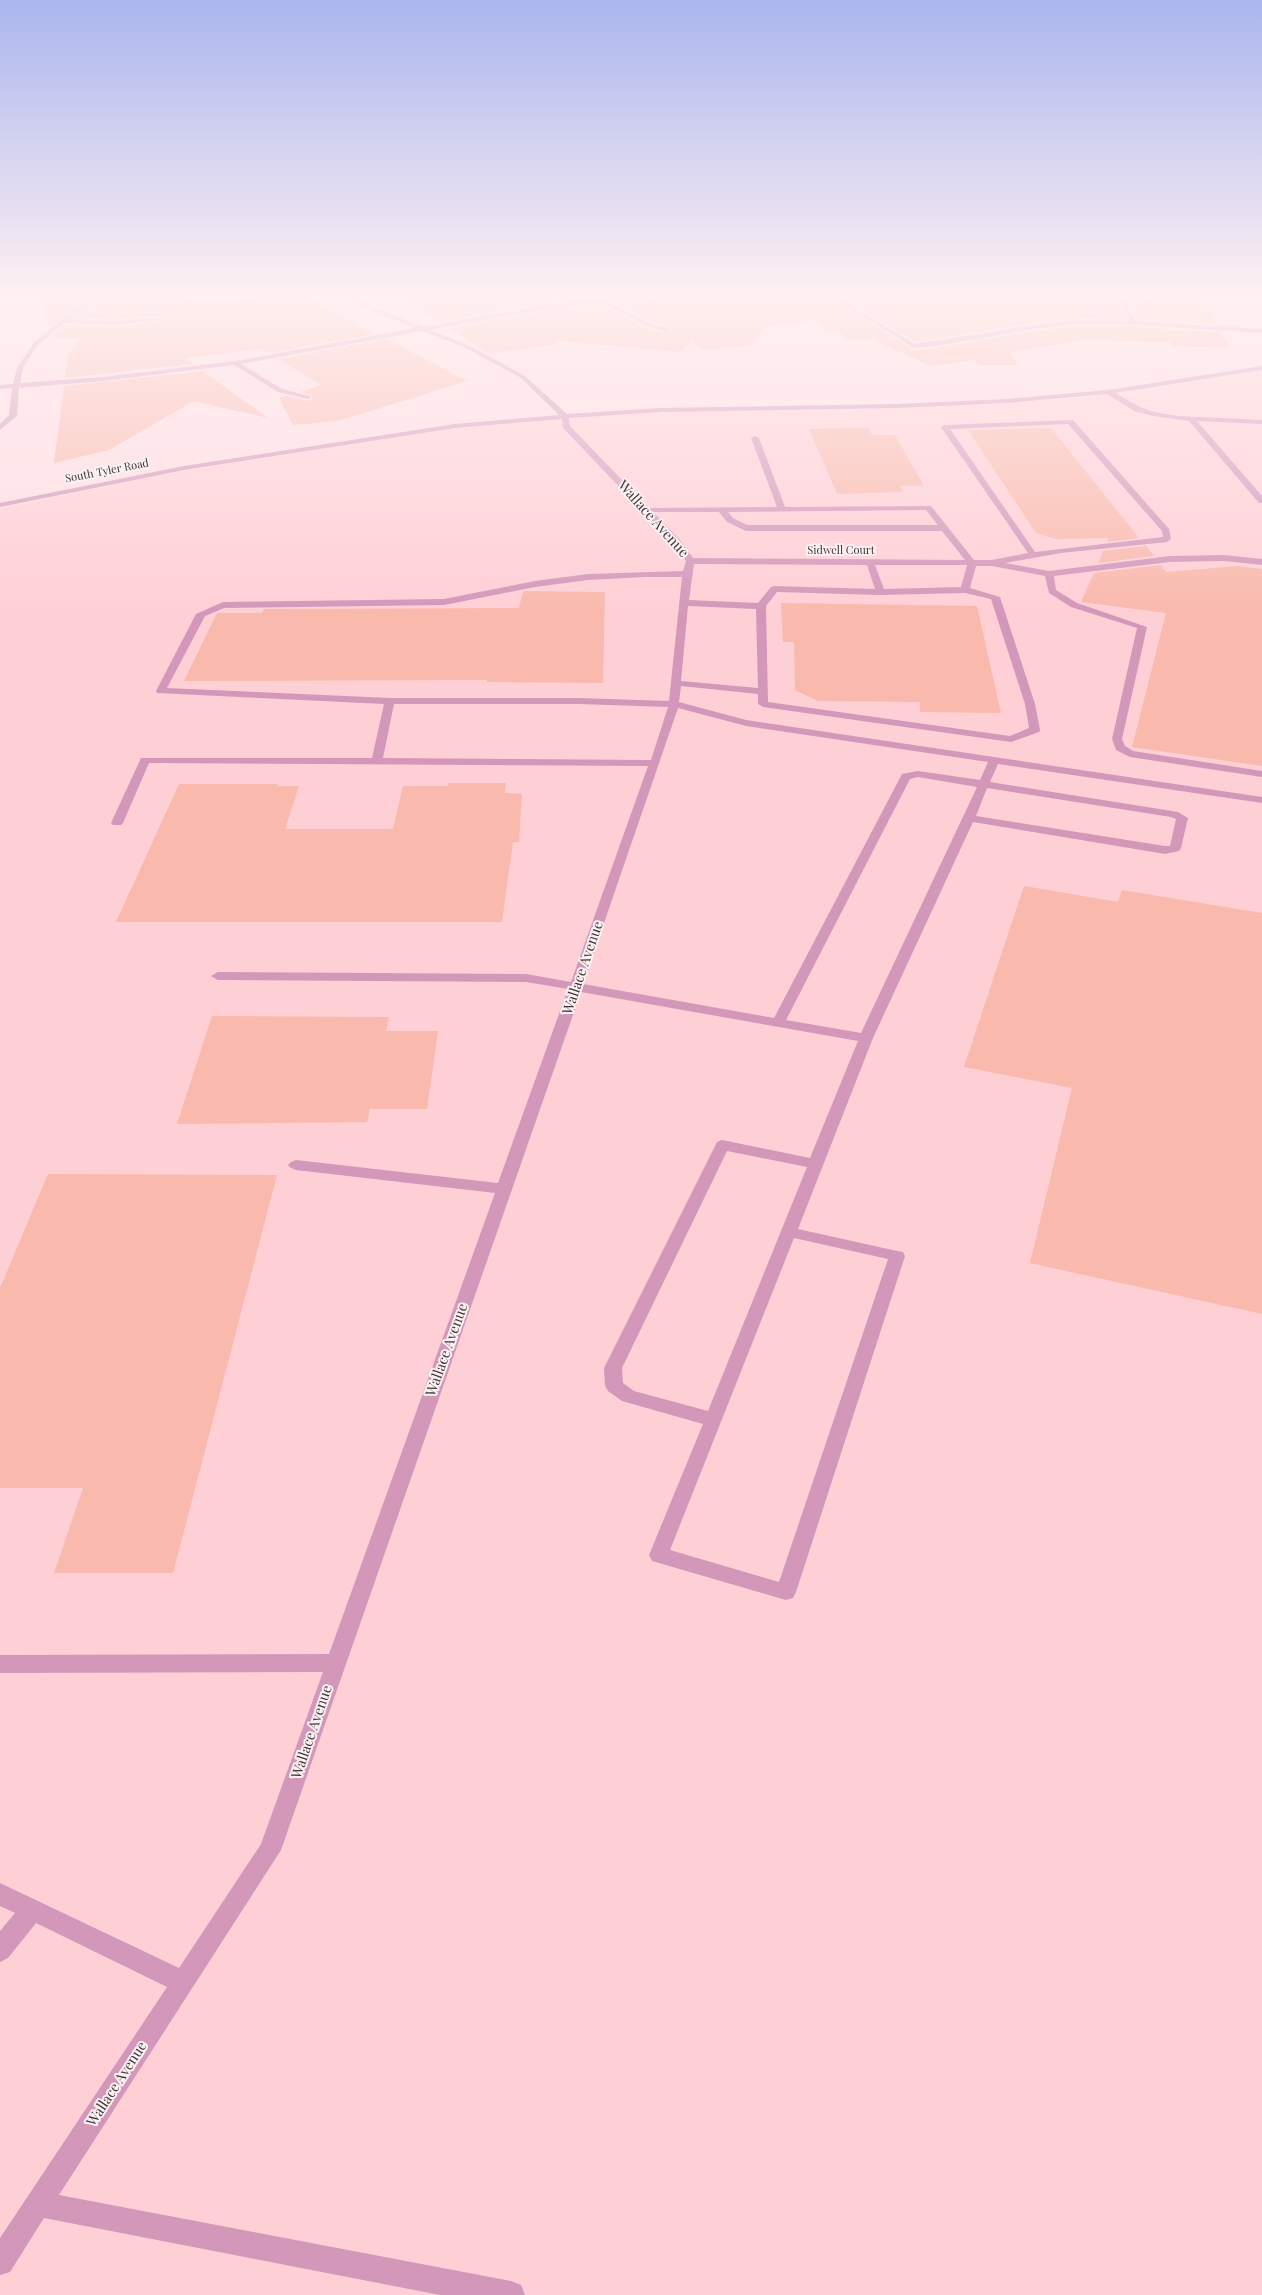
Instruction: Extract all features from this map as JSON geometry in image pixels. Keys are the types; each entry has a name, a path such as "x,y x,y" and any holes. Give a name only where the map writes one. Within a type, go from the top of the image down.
{"street":[{"path":"0,428 13,416 14,401"},
{"name":"Wallace Avenue","path":"0,2262 270,1850 576,988 674,704 688,568 676,541 566,426 565,416 549,401"},
{"name":"South Tyler Road","path":"0,506 130,478 395,434 512,420 661,410 962,404 997,401"},
{"path":"1123,401 1136,409 1152,414 1191,419 1262,422"},
{"path":"1191,419 1262,502"},
{"path":"992,563 1060,550 1167,539 1166,531 1070,422 945,427 1032,555"},
{"path":"755,438 782,509"},
{"path":"648,510 928,508 972,563 965,590"},
{"path":"722,510 730,520 746,528 944,528"},
{"path":"992,563 1049,574 1170,559 1224,558 1262,562"},
{"path":"870,562 880,592"},
{"name":"Sidwell Court","path":"390,701 161,691 201,614 224,605 444,602 535,584 688,568 870,562 992,563"},
{"path":"1049,574 1052,591 1074,605 1142,627 1117,739 1120,748 1130,754 1262,774"},
{"path":"774,589 880,592 965,590 995,597 1030,704 1035,730 1011,739 763,704 760,606 774,589"},
{"path":"684,603 760,606"},
{"path":"676,683 764,692"},
{"path":"377,761 390,701 578,701 674,704 746,723 1262,800"},
{"path":"117,823 145,760 655,763"},
{"path":"789,1232 897,1256 786,1592 659,1555 866,1038 969,818 994,760"},
{"path":"778,1023 906,776 918,774 984,784 1174,814 1182,818 1175,848 1165,850 969,818"},
{"path":"218,976 526,978 866,1038"},
{"path":"714,1420 628,1396 614,1386 613,1368 722,1145 817,1164"},
{"path":"296,1164 504,1189"},
{"path":"0,1664 336,1663"},
{"path":"0,1894 183,1982"},
{"path":"0,1950 33,1909"},
{"path":"38,2204 511,2295"}],"shaded area":[{"path":"1033,401 1262,401 1262,2295 0,2295 0,509 165,474 433,431 553,419 680,411 978,405"}],"building":[{"path":"62,401 194,401 109,450 54,463"},
{"path":"194,401 245,401 268,418"},
{"path":"281,401 402,401 338,421 293,425"},
{"path":"868,428 872,435 895,435 924,486 900,486 903,492 837,494 809,429"},
{"path":"1051,428 1139,538 1107,542 1108,538 1056,539 1036,533 968,430"},
{"path":"1146,546 1154,556 1098,563 1103,551"},
{"path":"1161,565 1166,572 1237,566 1262,569 1262,766 1132,747 1166,613 1081,602 1094,573"},
{"path":"523,591 605,592 603,683 487,682 487,680 184,681 217,613 262,613 264,609 519,608"},
{"path":"781,603 977,606 1001,713 920,712 920,702 818,701 795,690 794,642 783,642"},
{"path":"448,783 506,783 505,793 522,794 519,842 513,842 502,922 116,922 179,784 278,784 278,786 299,786 285,829 393,829 403,786 448,786"},
{"path":"1024,886 1118,902 1122,890 1262,913 1262,1314 1030,1263 1072,1088 964,1067"},
{"path":"212,1016 389,1017 386,1031 438,1031 427,1109 370,1109 367,1122 177,1124"},
{"path":"48,1174 277,1175 173,1573 54,1573 83,1488 0,1488 0,1288"}]}
